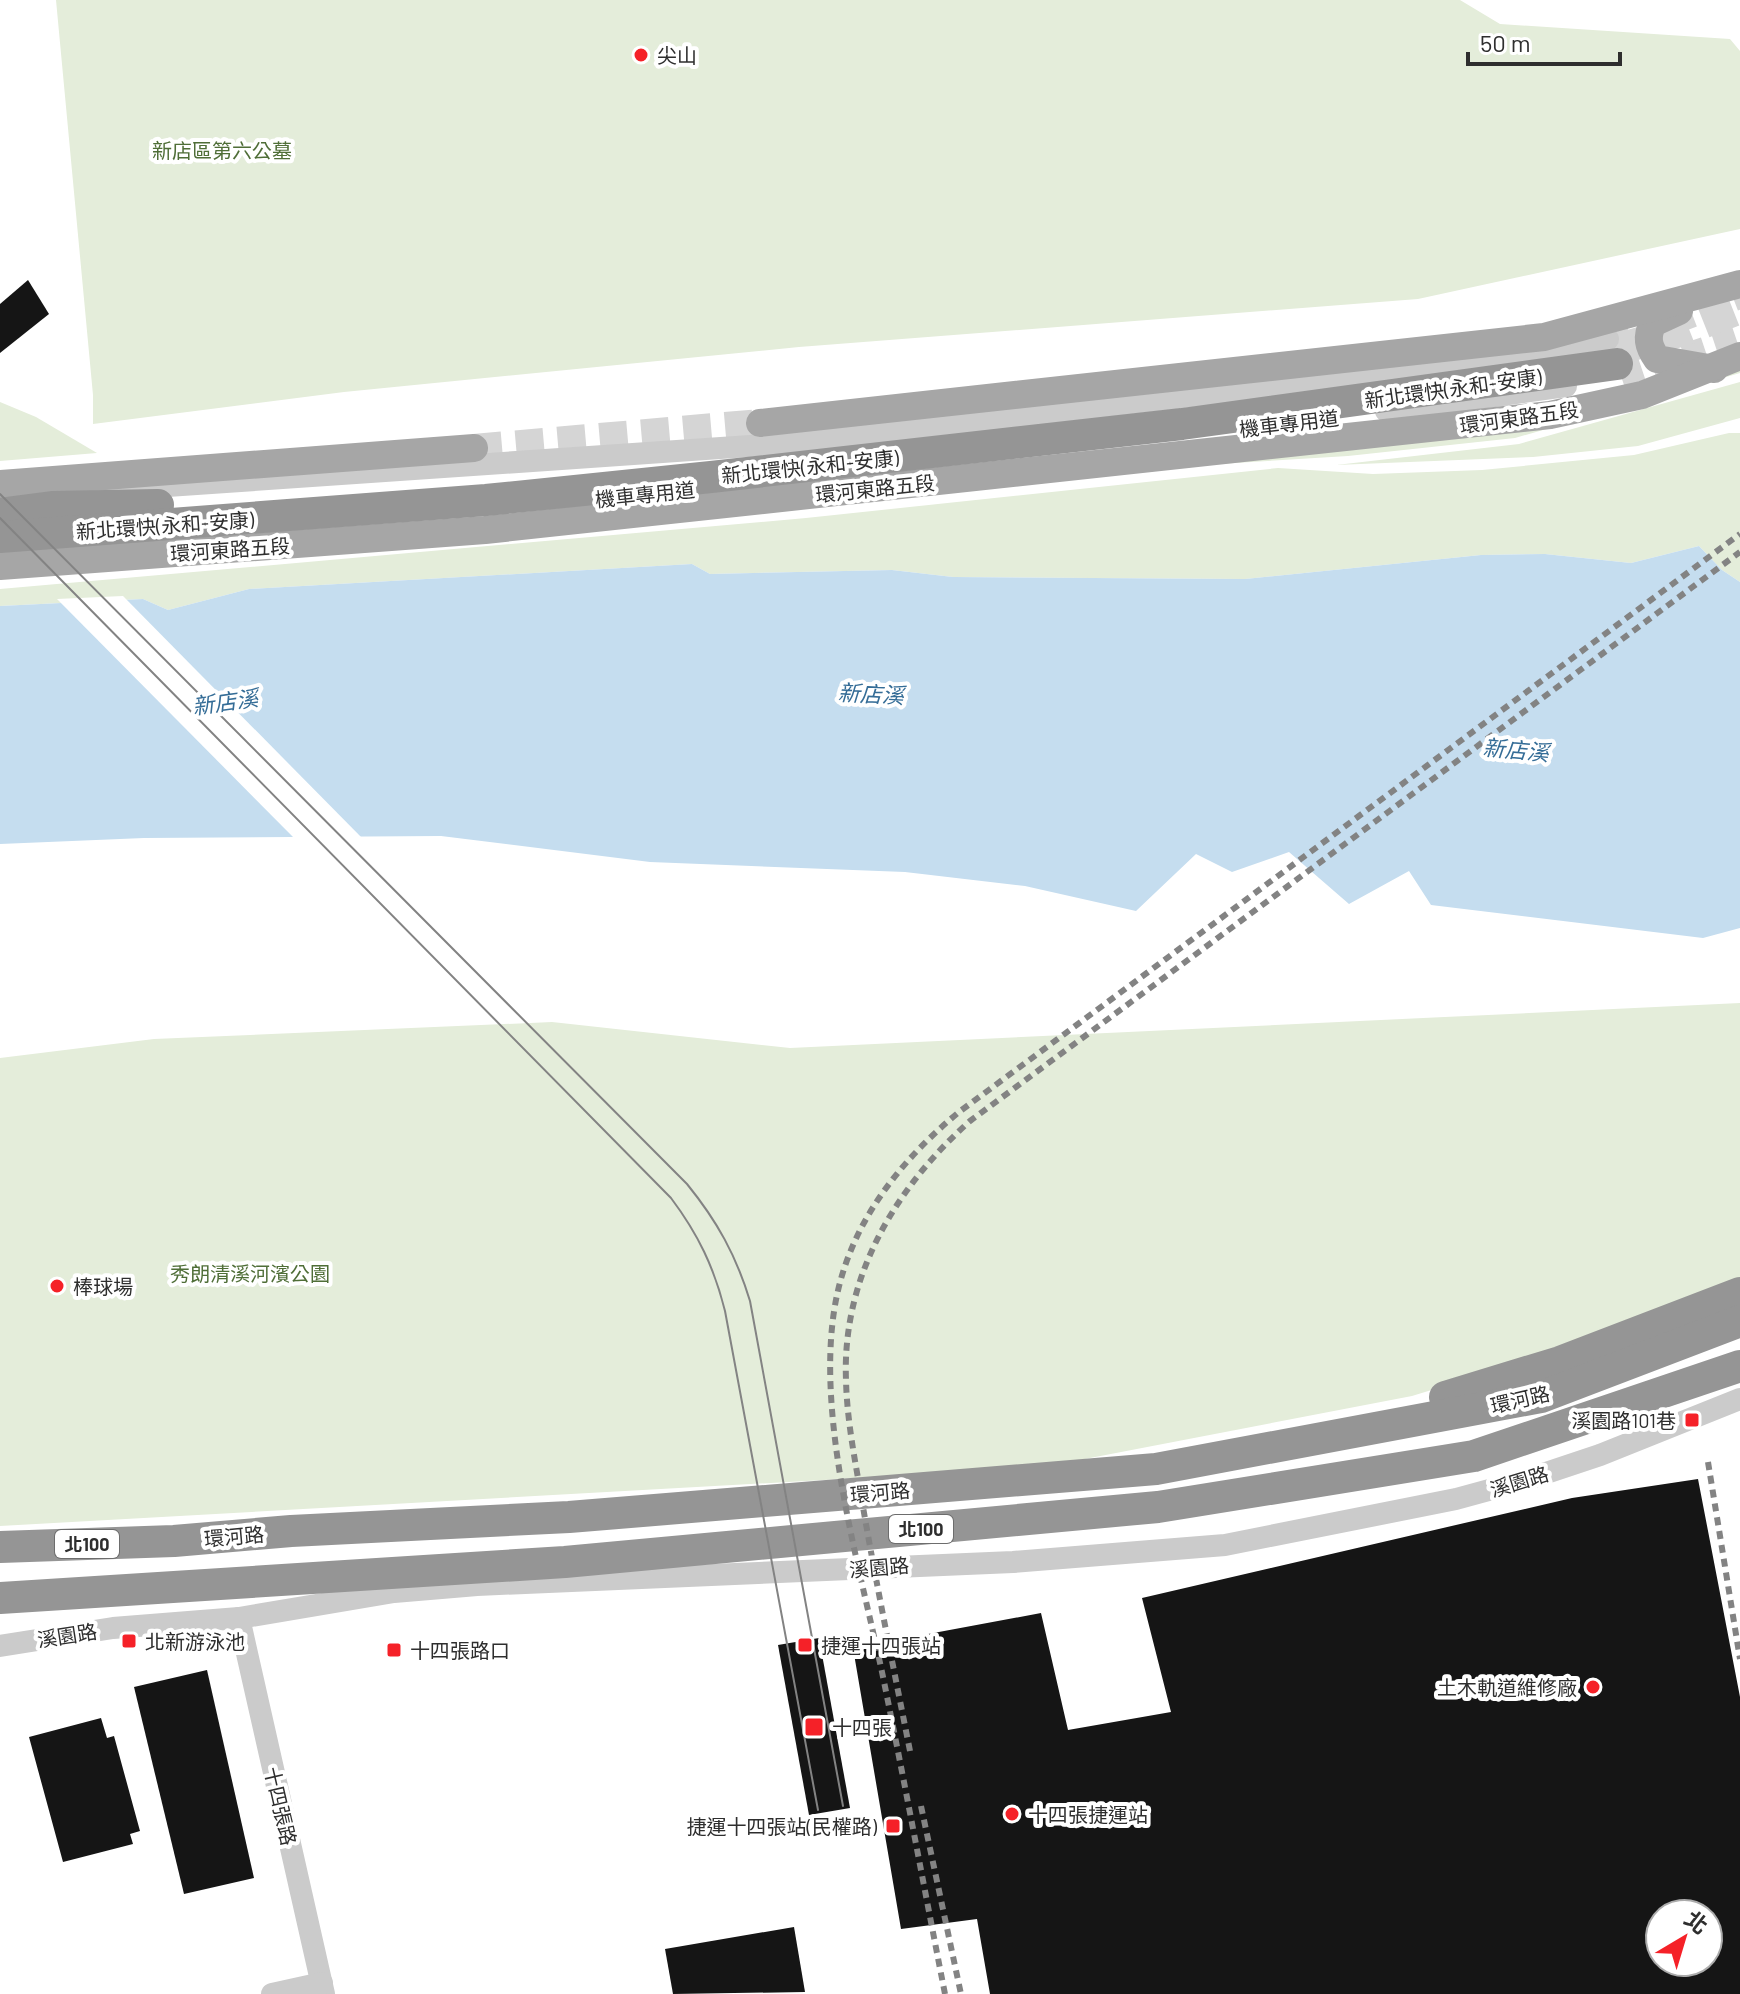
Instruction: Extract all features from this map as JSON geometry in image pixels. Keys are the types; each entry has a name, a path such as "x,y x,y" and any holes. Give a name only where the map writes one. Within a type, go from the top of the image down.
{"highway":[{"name":"新北環快(永和-安康)","path":"0,514 52,507 288,500 710,465 1615,357"},
{"name":"新北環快(永和-安康)","path":"0,537 486,500 711,477 1182,424 1615,357"},
{"path":"1289,1444 1560,1362 1740,1293"},
{"name":"環河路","path":"0,1547 174,1541 291,1531 569,1517 1156,1469 1541,1397 1740,1321"},
{"name":"環河路","path":"0,1595 565,1562 1158,1507 1474,1456 1740,1366"},
{"path":"0,1567 174,1541"}],"main road":[{"path":"1715,369 1657,359 1647,336 1653,323 1730,288"},
{"path":"760,423 1544,337 1730,288"},
{"name":"環河東路五段","path":"0,566 485,530 1534,417 1642,395 1715,369 1740,356"},
{"path":"0,484 474,448"}],"street":[{"name":"機車專用道","path":"0,500 780,444 1235,391 1615,357"},
{"name":"機車專用道","path":"0,548 327,525 905,468 1495,399 1615,357"},
{"name":"溪園路","path":"0,1646 113,1628 239,1618 394,1592 477,1585 1013,1562 1225,1545 1456,1499 1522,1481 1600,1455 1740,1399"},
{"name":"十四張路","path":"239,1618 323,1989"},
{"path":"272,1994 323,1989"}],"green space":[{"name":"新店區第六公墓","path":"56,0 1460,0 1500,24 1730,39 1740,51 1740,229 1418,299 799,347 344,392 93,424 93,395"},
{"path":"1740,363 1740,373 1515,438 1348,456 1169,467 1555,419"},
{"path":"1740,382 1740,418 1638,446 1533,457 1336,465 1519,444"},
{"path":"0,402 36,417 97,453 0,461"},
{"path":"1740,433 1740,582 1722,570 1699,546 1631,563 1545,554 1481,555 1245,579 953,577 892,570 710,574 692,564 249,589 168,610 143,599 0,606 0,589 806,518 1278,468 1373,474 1482,470 1634,455"},
{"name":"秀朗清溪河濱公園","path":"1740,1003 1740,1282 1565,1349 1412,1396 1038,1468 0,1526 0,1058 154,1039 552,1022 790,1048"}],"water":[{"name":"新店溪","path":"1699,546 1722,570 1740,582 1740,928 1703,938 1431,905 1409,871 1349,904 1289,852 1232,872 1196,854 1136,911 1025,886 905,872 650,862 441,836 144,838 0,844 0,606 143,599 168,610 249,589 692,564 710,574 892,570 953,577 1245,579 1481,555 1545,554 1631,563"}],"pier":[{"path":"123,596 365,841 297,841 57,599"}],"building":[{"path":"28,280 49,314 0,353 0,304"},
{"path":"1698,1479 1740,1697 1740,1994 990,1994 977,1919 901,1929 853,1648 1041,1613 1068,1730 1171,1712 1142,1598 1572,1498"},
{"path":"819,1638 850,1808 809,1815 778,1645"},
{"path":"207,1670 254,1878 184,1894 134,1687"},
{"path":"101,1718 107,1738 114,1736 140,1831 130,1834 133,1844 63,1862 29,1737"},
{"path":"794,1927 805,1992 673,1994 665,1949"}],"tunnel":[{"path":"1608,339 1683,320 1740,298"},
{"path":"1612,351 1687,329 1740,308"},
{"path":"1621,376 1740,336"},
{"path":"474,448 760,423"}],"tram line":[{"path":"0,494 687,1184 708,1211 732,1254 750,1301 843,1806"},
{"path":"0,518 671,1198 689,1225 710,1265 725,1311 818,1810"}],"railway":[{"path":"945,1994 882,1672 851,1533 834,1434 831,1339 837,1295 844,1268 867,1217 899,1171 959,1112 1740,534"},
{"path":"910,1751 858,1475 846,1380 847,1342 853,1306 878,1237 897,1205 918,1175 970,1121 1740,552"},
{"path":"1708,1462 1740,1659"},
{"path":"921,1806 961,1994"}],"place":[{"name":"尖山","path":"641,55"},
{"name":"棒球場","path":"57,1286"},
{"name":"溪園路101巷","path":"1692,1420"},
{"name":"北新游泳池","path":"129,1641"},
{"name":"捷運十四張站","path":"805,1645"},
{"name":"十四張路口","path":"394,1650"},
{"name":"土木軌道維修廠","path":"1593,1687"},
{"name":"十四張","path":"814,1727"},
{"name":"十四張捷運站","path":"1012,1814"},
{"name":"捷運十四張站(民權路)","path":"893,1826"}]}
